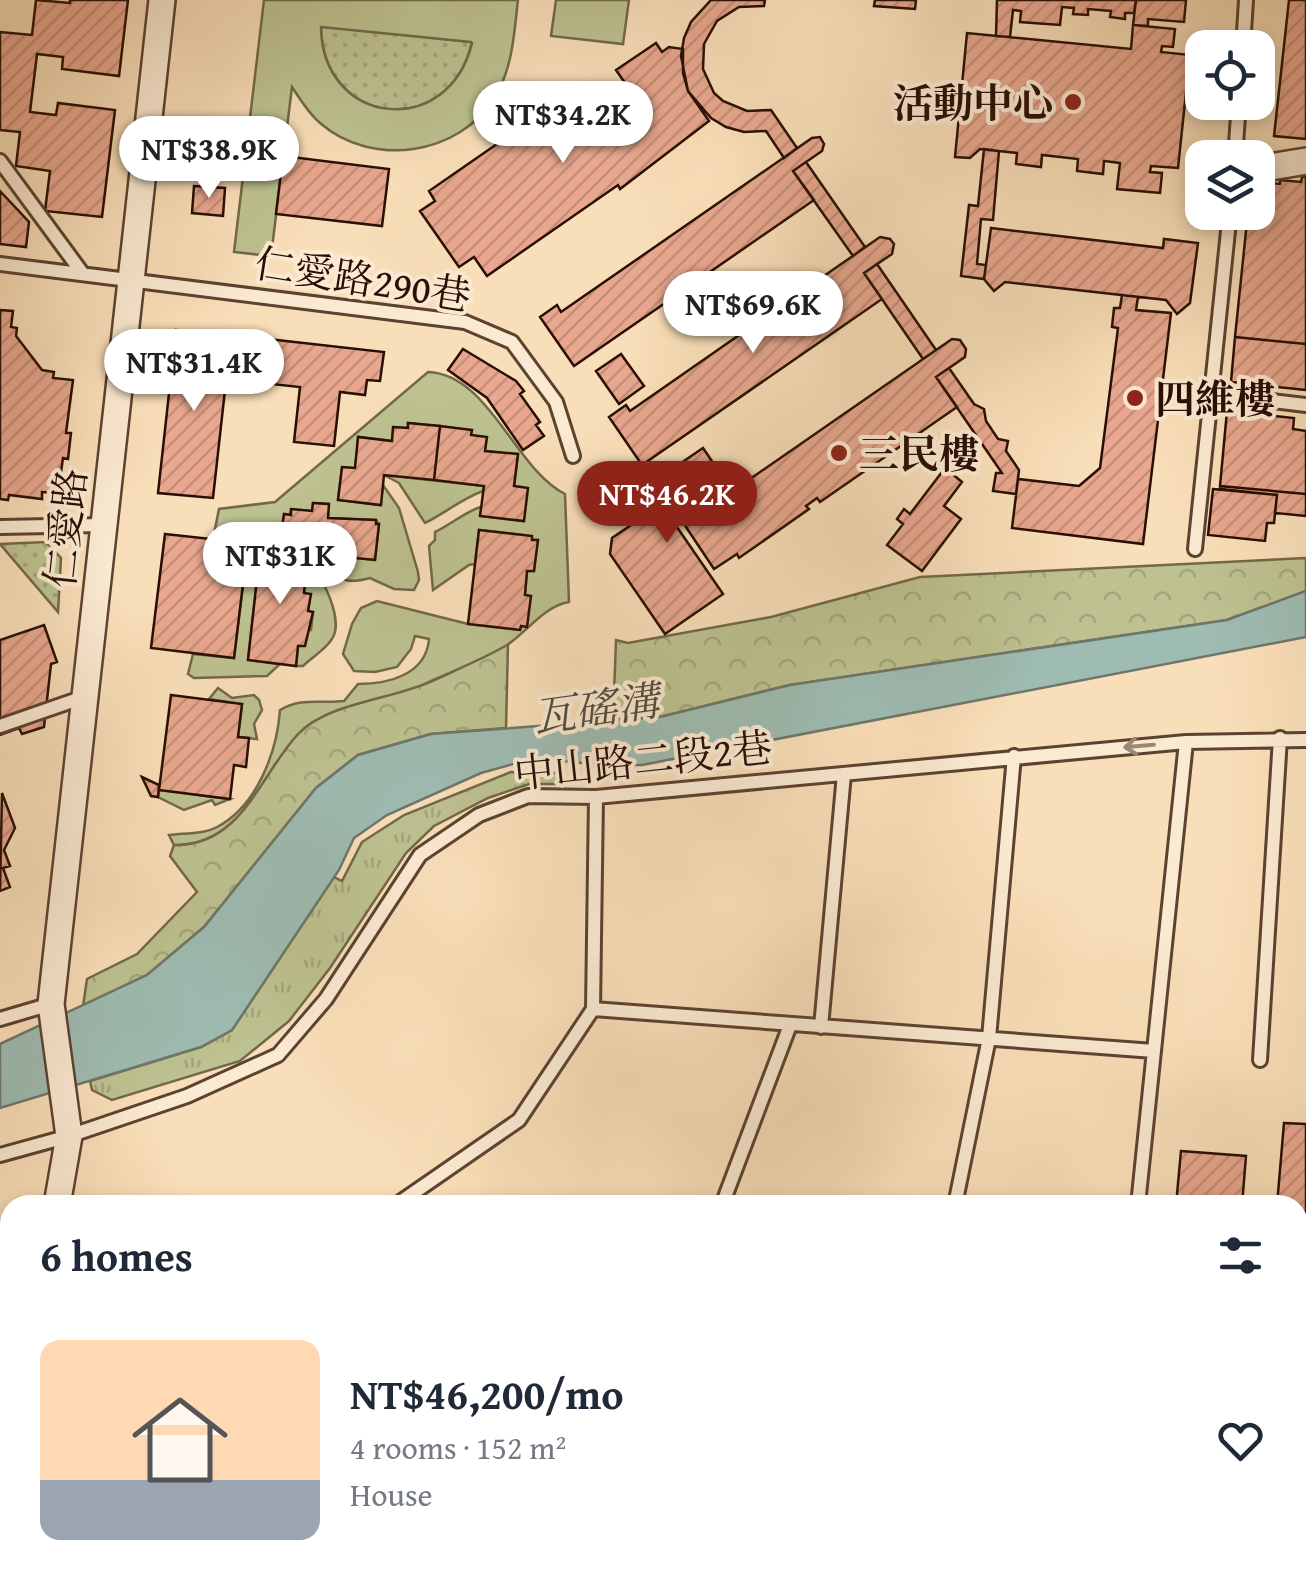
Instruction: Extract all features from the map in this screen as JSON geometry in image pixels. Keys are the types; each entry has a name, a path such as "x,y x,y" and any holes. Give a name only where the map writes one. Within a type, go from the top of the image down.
{"street":[{"name":"仁愛路","path":"59,1195 69,1136 52,1004 162,0"},
{"path":"1275,166 1306,162"}],"lane":[{"path":"1244,30 1246,0"},
{"path":"0,160 83,274"},
{"path":"1196,549 1228,230"},
{"name":"仁愛路290巷","path":"0,264 465,322 512,342 556,402 572,456"},
{"path":"1213,394 1306,404"},
{"path":"0,527 102,526"},
{"path":"0,726 86,696"},
{"path":"1260,1060 1280,738"},
{"name":"中山路二段2巷","path":"0,1155 187,1096 278,1055 326,999 420,855 480,815 528,796 596,797 1186,742 1306,740"},
{"path":"1139,1195 1186,742"},
{"path":"958,1195 989,1038 1014,756"},
{"path":"821,1026 844,774"},
{"path":"410,1195 519,1120 593,1009 596,797"},
{"path":"0,1019 52,1004"},
{"path":"593,1009 1154,1051"},
{"path":"726,1195 790,1024"}],"green space":[{"path":"264,0 518,0 509,62 495,97 479,117 438,143 414,149 364,146 320,123 292,87 271,256 234,252","holes":["321,27 471,42 459,74 439,95 414,107 388,109 363,102 342,85 327,60"]},
{"path":"556,0 629,0 623,44 551,36"},
{"path":"321,26 472,42 459,74 439,95 414,107 388,109 363,102 342,85 327,60"},
{"path":"428,372 449,377 468,388 531,465 565,494 569,602 544,614 507,645 479,660 311,723 284,751 233,821 217,834 174,845 169,835 212,829 231,818 254,792 275,743 280,710 304,702 344,701 358,684 404,675 421,661 429,639 415,636 411,649 397,667 354,671 343,654 361,608 377,601 468,624 520,630 531,596 525,595 527,571 534,571 537,540 479,530 475,564 433,590 429,546 435,540 435,532 481,507 481,516 523,521 527,488 514,486 518,455 485,451 471,430 408,423 408,428 394,427 392,441 359,437 355,468 342,468 338,500 380,505 383,485 399,508 418,572 414,590 394,589 370,578 345,580 320,555 375,560 379,525 376,520 328,518 328,504 313,503 312,511 292,509 275,544 261,544 248,660 280,664 267,676 194,678 188,674 193,654 234,658 248,544 213,539 219,509 275,502"},
{"path":"384,475 484,486 483,491 425,523 399,483"},
{"path":"46,542 61,558 58,612 0,544"},
{"path":"1306,558 1306,591 1227,620 790,685 660,717 613,720 616,640 628,643 771,617 920,577"},
{"path":"307,563 319,576 329,597 335,629 323,649 303,666 296,666 298,646 306,630 311,630 313,613 308,611 310,595 304,593"},
{"path":"508,644 506,728 431,734 358,755 316,788 204,927 147,975 83,1006 87,979 137,954 197,892 170,856 174,845 217,834 233,821 298,734 324,716 425,684"},
{"path":"218,688 232,698 254,695 259,700 262,710 254,724 257,739 238,737 242,704 209,699"},
{"path":"511,772 562,773 561,784 529,784 488,798 434,826 406,853 330,968 289,1021 240,1061 112,1100 92,1090 90,1081 201,1047 232,1030 334,877 342,881 362,842 404,815"},
{"path":"159,790 230,799 215,805 212,800 184,810 158,797"}],"water":[{"path":"1306,591 1306,637 642,765 535,758 481,773 387,815 354,838 339,870 232,1030 201,1047 0,1108 0,1044 147,975 204,927 316,788 358,755 431,734 660,717 790,685 1227,620"}],"building":[{"path":"36,0 128,0 119,76 62,69 63,57 37,54 30,112 56,115 58,103 115,110 102,217 45,211 50,171 16,166 20,132 0,130 0,32 32,35"},
{"path":"711,0 765,0 764,6 739,7 717,21 704,44 703,69 714,93 723,101 747,111 771,110 797,148 784,158 766,131 744,132 726,127 711,118 688,91 681,56 684,38 691,22"},
{"path":"875,0 916,0 915,9 874,6"},
{"path":"997,0 1136,0 1134,13 1125,13 1125,19 1110,17 1111,11 1088,9 1088,15 1073,14 1074,8 1062,7 1060,25 1020,22 1021,11 1013,10 1010,37 996,36"},
{"path":"1136,0 1186,0 1184,22 1148,19 1148,26 1133,25"},
{"path":"1289,0 1306,0 1306,139 1274,136"},
{"name":"活動中心","path":"1133,25 1175,29 1173,47 1162,46 1161,52 1185,54 1178,168 1151,166 1150,172 1162,173 1160,193 1117,189 1120,163 1104,161 1103,174 1077,171 1078,159 1042,155 1041,167 1016,164 1017,153 980,149 970,158 955,157 967,33 1131,49"},
{"path":"656,43 662,52 669,47 683,49 688,91 709,121 620,189 618,185 487,276 474,257 459,267 420,211 435,201 429,191 533,119 549,142 599,106 606,115 634,96 616,70"},
{"path":"820,137 822,151 793,171 814,200 574,366 540,317 557,305 561,312 812,138"},
{"path":"984,149 999,151 993,220 981,219 977,264 986,265 984,279 961,276 969,205 978,206"},
{"path":"283,156 389,169 382,226 276,214"},
{"path":"806,162 865,247 853,256 793,171"},
{"path":"1306,176 1306,344 1235,337 1246,230 1275,230 1275,184 1280,184 1280,180 1301,182"},
{"path":"194,186 225,188 223,216 192,213"},
{"path":"0,191 29,222 26,247 0,244"},
{"path":"991,228 1163,248 1164,239 1198,243 1190,303 1177,314 1166,300 1005,282 994,291 984,279"},
{"path":"880,237 894,244 892,254 864,273 882,299 642,465 609,417 626,405 630,411"},
{"path":"877,264 936,350 923,359 864,273"},
{"name":"四維樓","path":"1122,295 1138,297 1136,310 1171,313 1143,544 1012,528 1018,479 1079,486 1100,468 1118,328 1112,327 1114,308 1120,308"},
{"path":"0,310 13,311 11,327 17,328 16,336 42,370 54,372 53,378 73,380 66,433 71,433 68,459 63,458 58,493 42,492 42,499 9,495 8,500 0,499"},
{"path":"176,330 231,336 213,498 158,493"},
{"path":"1235,337 1306,344 1306,390 1231,382"},
{"path":"268,339 384,352 380,381 367,380 365,395 340,392 334,446 294,442 300,387 262,383"},
{"name":"三民樓","path":"952,339 960,340 966,349 965,357 936,377 957,407 820,502 817,498 806,506 809,509 739,558 737,554 714,569 684,524 695,517 691,510 709,498 714,504"},
{"path":"463,349 516,381 544,436 523,450 487,398 448,370"},
{"path":"621,354 644,386 619,404 596,371"},
{"path":"949,368 974,404 984,409 986,421 998,439 1008,441 1006,451 1019,470 1016,494 993,491 996,473 1002,473 936,377"},
{"path":"1227,411 1294,418 1293,429 1306,431 1306,494 1220,486"},
{"path":"408,423 440,426 434,480 384,475 381,505 338,500 342,467 355,468 358,437 392,441 393,427 408,428"},
{"path":"440,426 472,430 471,435 487,437 485,451 518,454 514,486 528,488 524,521 480,516 484,486 434,480"},
{"path":"703,448 722,476 668,514 723,594 665,634 610,554 612,538 637,521 624,502"},
{"path":"945,468 962,482 944,506 961,519 922,571 887,545 903,524 897,519 904,509 910,514"},
{"path":"1220,486 1306,494 1306,516 1275,513 1277,495"},
{"path":"1213,489 1277,495 1274,523 1267,523 1265,541 1208,535"},
{"path":"313,503 329,504 328,518 376,520 379,524 375,560 274,550 276,528 282,528 284,514 291,515 291,509 312,511"},
{"path":"479,530 538,540 534,571 527,571 525,595 531,596 527,627 521,626 520,630 468,624"},
{"path":"165,534 248,543 234,658 151,648"},
{"path":"261,543 275,544 274,550 308,553 304,593 311,594 308,611 313,612 305,646 298,646 296,666 248,660"},
{"path":"44,625 57,662 51,664 44,727 22,734 19,728 0,735 0,640"},
{"path":"171,695 242,704 238,737 249,738 246,767 234,765 230,799 159,790"},
{"path":"142,777 159,785 158,797 151,796"},
{"path":"2,793 15,828 4,850 10,866 3,868 10,887 0,891"},
{"path":"1284,1123 1306,1124 1306,1195 1278,1195"},
{"path":"1181,1151 1246,1156 1243,1195 1177,1195"}],"place":[{"name":"活動中心","path":"1073,102"},
{"name":"四維樓","path":"1135,398"},
{"name":"三民樓","path":"839,453"}],"water label":[{"name":"瓦磘溝","path":"596,708"}]}
